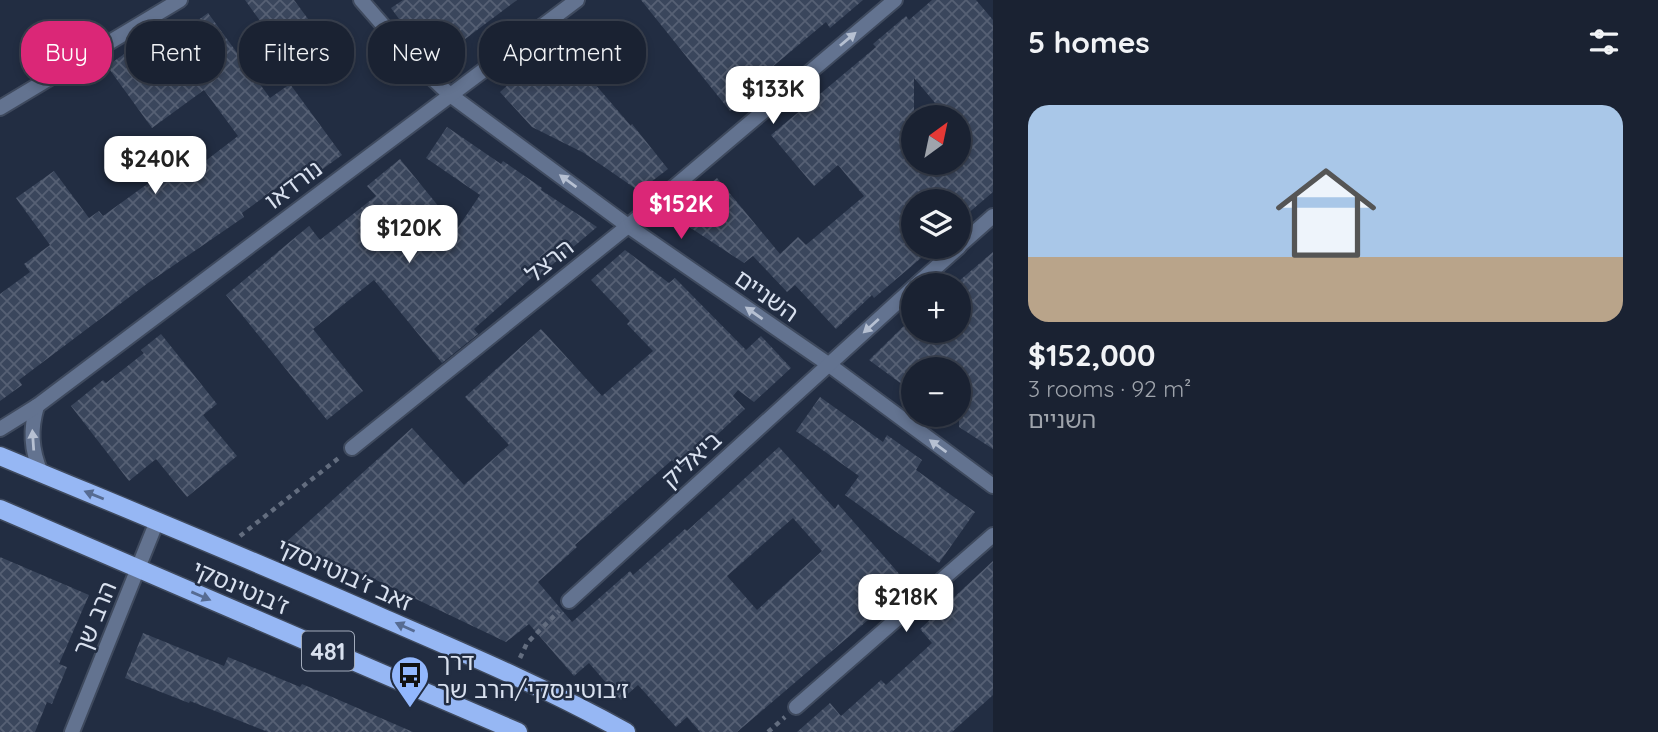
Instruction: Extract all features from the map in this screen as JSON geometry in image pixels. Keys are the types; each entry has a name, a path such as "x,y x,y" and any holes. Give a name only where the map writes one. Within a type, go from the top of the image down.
{"main road":[{"name":"481","path":"0,456 157,521"},
{"name":"481","path":"0,509 138,569"},
{"name":"זאב ז'בוטינסקי","path":"157,521 225,548 512,674"},
{"name":"ז'בוטינסקי","path":"138,569 518,732"},
{"name":"481","path":"512,674 574,703 626,732"}],"street":[{"path":"0,108 180,0"},
{"name":"השניים","path":"361,0 416,63 449,94 628,226 828,364 993,486"},
{"name":"נורדאו","path":"0,429 37,406 576,0"},
{"name":"הרצל","path":"352,448 628,226 895,0"},
{"name":"ביאליק","path":"971,236 993,216"},
{"name":"ביאליק","path":"930,273 945,259"},
{"name":"ביאליק","path":"569,601 901,299"},
{"path":"37,406 31,440 41,473"},
{"name":"הרב שך","path":"72,732 157,521"},
{"path":"796,707 993,535"}],"path":[{"path":"225,548 352,448"},
{"path":"512,674 527,643 569,601"}],"building":[{"path":"245,0 294,0 310,21 260,21"},
{"path":"403,0 517,0 489,21 479,21 479,29 465,39 465,21 401,21 391,8"},
{"path":"641,0 863,0 830,28 826,22 765,73 769,78 730,111"},
{"path":"932,0 976,0 993,20 993,192 971,211 971,189 901,189 901,259 920,259 874,298 872,295 836,329 795,285 787,292 753,256 744,263 671,215 717,178 780,254 798,237 806,245 864,196 838,165 814,186 771,135 876,47 873,44 906,16 909,20"},
{"path":"208,13 214,21 197,21"},
{"path":"225,36 239,56 239,84 260,84 270,98 290,84 342,155 306,181 299,172 242,213 244,217 148,283 19,380 22,385 0,401 0,294 30,272 24,264 50,245 16,198 54,171 89,218 99,211 103,216 197,153 204,162 238,136 204,90 152,128 112,73 112,63 126,53 126,84 225,84"},
{"path":"509,84 595,84 668,169 639,191 584,153 532,127 500,92"},
{"path":"447,127 501,164 503,161 597,227 540,275 537,273 474,329 478,334 442,363 374,280 313,329 363,391 327,420 226,295 309,226 320,240 376,196 367,186 400,159 457,229 480,195 426,158"},
{"path":"625,250 669,283 675,278 746,350 761,336 791,368 754,402 738,390 733,396 745,409 680,469 672,460 575,545 577,547 538,582 572,622 630,571 633,575 685,529 687,531 779,447 835,509 838,504 909,585 737,732 700,732 687,717 676,727 638,685 621,700 589,663 574,676 529,624 506,642 374,579 285,543 412,428 464,485 509,445 465,397 541,329 602,396 653,351 627,324 630,321 591,280","holes":["793,518 822,551 757,610 727,576"]},
{"path":"993,252 993,449 959,427 971,427 971,357 901,357 901,383 869,360 901,329 901,343 971,343 971,273 968,273"},
{"path":"161,334 217,404 203,415 237,456 187,497 156,459 129,481 71,406 103,380 106,383 144,353 141,350"},
{"path":"820,397 883,442 887,435 922,460 916,470 975,512 939,563 845,495 859,476 796,431"},
{"path":"0,557 89,595 59,664 67,667 52,704 47,702 35,732 0,732"},
{"path":"993,561 993,695 952,732 797,732 830,703 841,716 881,680 886,685 932,643 920,629"},
{"path":"143,633 224,666 228,657 300,687 302,684 413,732 268,732 125,678"}],"place":[{"name":"דרך ז׳בוטינסקי/הרב שך","path":"410,709"}]}
